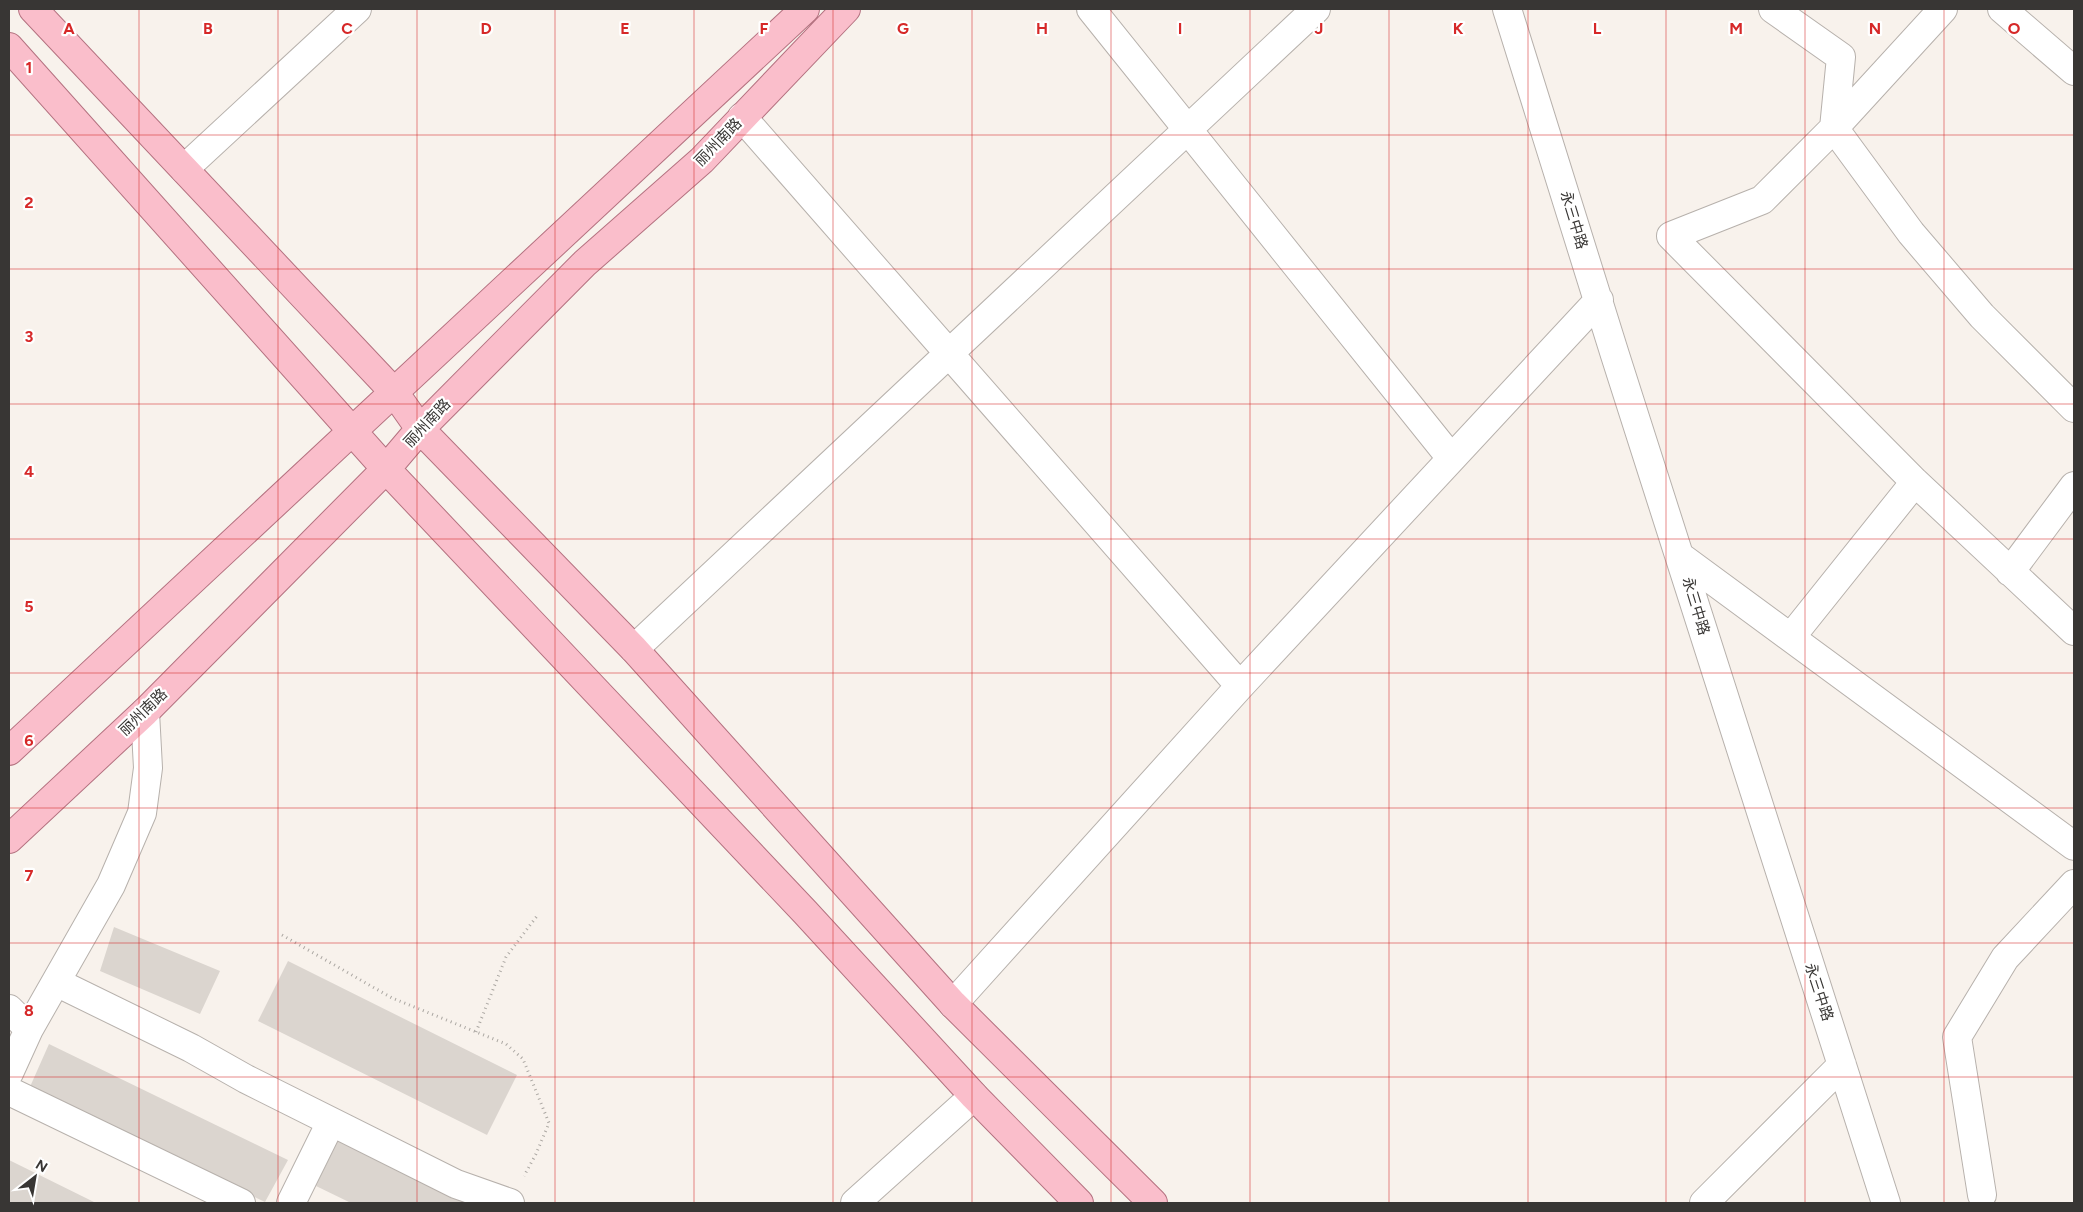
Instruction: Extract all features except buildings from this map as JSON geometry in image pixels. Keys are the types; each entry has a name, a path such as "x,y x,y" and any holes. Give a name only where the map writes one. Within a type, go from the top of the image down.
{"main road":[{"path":"33,9 394,392 420,429 634,649 953,1004 1153,1203"},
{"path":"9,751 805,9"},
{"name":"丽州南路","path":"9,839 145,712 386,469 420,429 585,263 702,160 846,9"},
{"path":"9,47 386,469 798,905 974,1096 1078,1203"}],"street":[{"path":"184,169 357,9"},
{"path":"1091,9 1452,458"},
{"path":"634,649 1316,9"},
{"name":"永三中路","path":"1507,9 1886,1203"},
{"path":"1773,9 1840,57 1834,128 1912,233 1982,316 2074,408"},
{"path":"1942,9 1834,128 1762,200 1671,236 1915,482 2074,631"},
{"path":"2002,9 2074,72"},
{"path":"742,117 1240,686"},
{"path":"953,1004 1240,686 1599,300"},
{"path":"1791,637 1915,482"},
{"path":"2010,572 2074,486"},
{"path":"1681,557 2074,846"},
{"path":"9,1073 29,1029 111,885 142,813 148,768 145,712"},
{"path":"1982,1195 1957,1037 2005,958 2074,884"},
{"path":"56,982 191,1048 246,1079 456,1184 509,1203"},
{"path":"9,1008 29,1029"},
{"path":"1704,1203 1842,1064"},
{"path":"9,1091 241,1203"},
{"path":"855,1203 974,1096"},
{"path":"291,1203 331,1122"}],"path":[{"path":"476,1032 506,957 537,916"},
{"path":"282,935 392,998 506,1044 523,1059 549,1123 536,1154 509,1203"}]}
